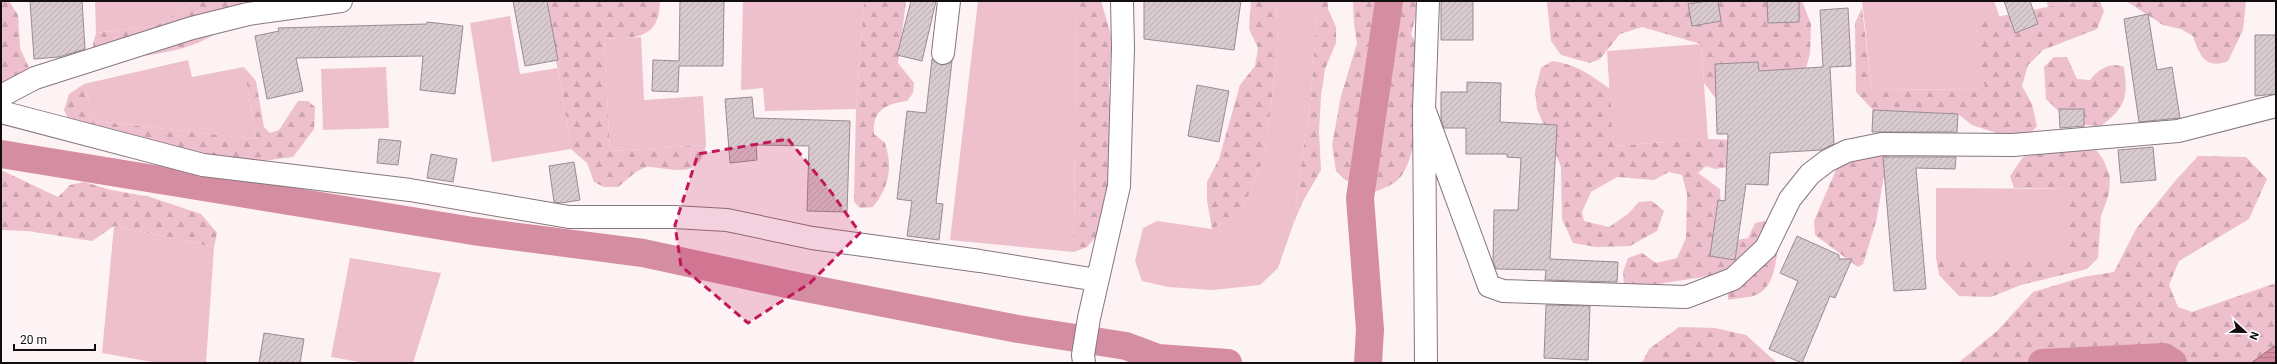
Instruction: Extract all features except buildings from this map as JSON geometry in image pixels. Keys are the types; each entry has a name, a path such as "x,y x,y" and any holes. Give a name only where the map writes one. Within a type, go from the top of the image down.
{"street":[{"path":"1,96 35,78 192,28 248,14 341,1"},
{"path":"943,53 949,1"},
{"path":"1084,359 1088,318 1119,186 1123,48 1122,1"},
{"path":"1426,363 1424,109 1428,1"},
{"path":"1424,109 1490,286 1503,291 1686,296 1733,279 1766,248 1790,199 1810,174 1827,161 1847,151 1882,144 2013,145 2178,132 2276,106"},
{"path":"1,112 203,165 410,190 569,217 674,217 727,220 812,238 980,261 1097,280"}],"highlighted area":[{"path":"788,139 831,192 860,233 810,283 748,323 681,266 675,225 698,154"}],"green space":[{"path":"1,1 9,1 18,15 20,48 30,70 1,85"},
{"path":"95,1 196,1 156,26 96,33"},
{"path":"196,1 243,1 233,18 218,32 201,41 182,48 140,56 101,59 95,55 93,44 96,33 156,26"},
{"path":"549,1 660,1 659,14 655,24 650,30 635,37 604,39 610,151 706,145 700,162 689,169 683,170 649,167 642,168 618,187 604,187 594,182 587,163 571,149 558,68 542,14"},
{"path":"743,1 864,1 856,109 765,111 763,88 741,90"},
{"path":"864,1 906,1 898,63 914,83 913,93 907,101 887,106 875,119 874,134 885,143 889,161 888,177 883,192 873,207 860,208 854,202 856,109"},
{"path":"978,1 1076,1 1074,252 950,240"},
{"path":"1076,1 1101,1 1112,38 1109,87 1115,175 1099,233 1087,247 1074,252"},
{"path":"1251,1 1276,1 1278,48 1265,155 1241,213 1212,229 1207,201 1207,182 1219,159 1240,85 1255,66 1258,48 1249,29"},
{"path":"1276,1 1318,1 1311,95 1293,225 1278,268 1260,285 1213,290 1168,287 1142,281 1135,261 1143,228 1157,221 1212,229 1241,213 1265,155 1278,48"},
{"path":"1318,1 1328,1 1328,9 1336,27 1336,43 1325,69 1321,96 1319,132 1321,170 1302,203 1293,225 1311,95"},
{"path":"1353,1 1419,2 1411,35 1420,49 1418,114 1413,147 1402,175 1388,186 1371,193 1344,179 1336,171 1332,145 1341,96 1357,43"},
{"path":"1547,1 1802,1 1811,24 1810,54 1787,131 1730,117 1704,83 1701,44 1642,27 1620,34 1600,59 1590,63 1561,55 1551,41"},
{"path":"1862,1 1994,1 2000,18 1975,21 1986,89 1872,90"},
{"path":"2047,1 2079,1 2048,7"},
{"path":"2079,1 2100,1 2104,11 2097,29 2043,50 2028,65 2022,86 2032,104 2037,126 2028,136 2012,138 1972,125 1958,114 1873,110 1856,92 1855,23 1862,8 1872,90 1985,89 1975,21"},
{"path":"2126,1 2246,1 2243,30 2228,61 2214,64 2204,59 2201,55 2193,36 2181,29 2163,25"},
{"path":"510,16 520,74 558,68 571,149 492,162 470,23"},
{"path":"641,37 644,100 703,96 706,145 610,151 604,39"},
{"path":"1701,44 1708,139 1613,146 1607,51"},
{"path":"2054,57 2067,57 2077,79 2090,80 2101,70 2109,66 2114,65 2124,67 2126,86 2125,94 2116,113 2101,126 2072,124 2046,99 2044,67"},
{"path":"188,60 192,77 244,67 256,139 95,121 84,84"},
{"path":"1552,61 1561,62 1576,67 1610,89 1613,146 1707,139 1735,140 1736,166 1715,169 1706,166 1698,173 1720,189 1722,229 1731,241 1748,238 1755,223 1765,221 1778,234 1776,260 1772,277 1763,291 1753,296 1728,300 1728,287 1717,275 1664,283 1650,290 1624,285 1623,272 1628,258 1642,253 1656,263 1677,258 1686,238 1687,194 1682,175 1669,172 1654,180 1617,177 1591,192 1582,212 1584,221 1609,227 1628,214 1639,202 1652,201 1664,211 1657,231 1630,246 1596,247 1573,243 1562,219 1561,167 1537,109 1535,91 1541,68"},
{"path":"244,67 256,81 264,127 270,133 279,130 298,101 308,101 315,107 314,129 293,157 255,162 203,158 71,125 64,110 69,94 84,84 95,121 256,139"},
{"path":"386,67 389,128 323,130 321,69"},
{"path":"1867,136 1888,153 1876,222 1863,264 1858,267 1815,235 1814,221 1836,170"},
{"path":"2081,147 2097,151 2103,159 2110,176 2109,194 2101,216 2098,258 2087,269 2021,285 1991,297 1959,296 1939,275 1936,257 2068,257 2068,189 2014,188 2010,176 2023,157 2049,151"},
{"path":"2198,156 2246,157 2267,179 2249,219 2179,261 2169,285 2178,307 2192,312 2276,283 2276,345 2250,363 1958,363 1997,331 2033,292 2083,277 2114,272 2136,229 2176,180"},
{"path":"1,170 58,197 70,185 84,182 111,190 150,197 201,214 217,233 214,247 114,226 92,241 28,231 1,230"},
{"path":"1936,188 2069,189 2068,257 1936,257"},
{"path":"114,226 214,247 206,363 158,363 102,353"},
{"path":"350,258 441,273 413,363 365,363 331,357"},
{"path":"1679,327 1715,328 1746,335 1777,363 1642,363 1649,349"}],"shaded area":[{"path":"2276,345 2276,363 2251,363"}],"waterway":[{"path":"1368,363 1370,330 1360,198 1389,1"},
{"path":"1,154 473,231 643,253 796,286 1018,329 1126,346 1158,358 1228,363"},
{"path":"2042,363 2164,357 2173,363"}]}
